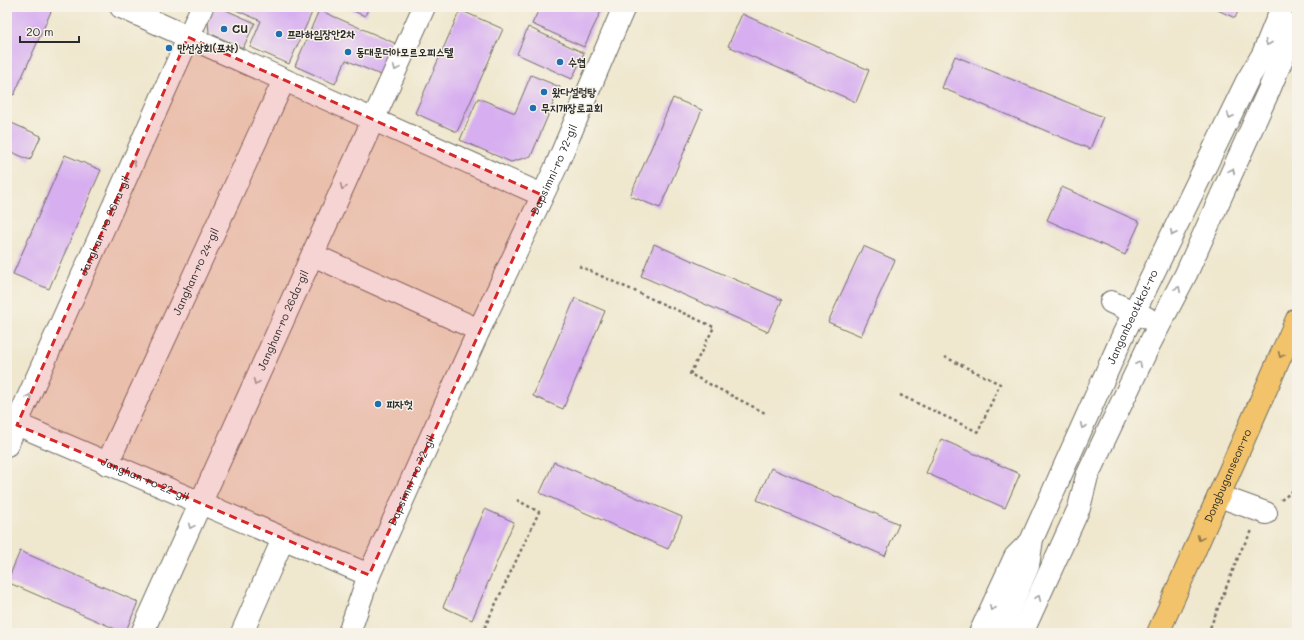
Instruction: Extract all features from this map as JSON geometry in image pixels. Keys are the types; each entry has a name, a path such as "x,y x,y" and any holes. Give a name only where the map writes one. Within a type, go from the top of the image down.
{"highway":[{"name":"Dongbuganseon-ro","path":"1158,633 1297,319"}],"street":[{"path":"121,7 542,195"},
{"name":"Janghan-ro 26na-gil","path":"7,445 12,423 202,7"},
{"name":"Janghan-ro 26da-gil","path":"142,633 202,503 424,7"},
{"name":"Dapsimni-ro 72-gil","path":"349,633 369,575 479,330 581,109 624,7"},
{"name":"Janganbeotkkot-ro","path":"999,633 1028,566 1032,539 1134,312 1247,81 1263,54 1282,7"},
{"path":"1022,633 1079,508 1087,476 1159,324 1186,274 1269,90 1297,23"},
{"name":"Janghan-ro 24-gil","path":"107,464 284,80"},
{"path":"313,255 479,330"},
{"path":"1111,302 1159,324"},
{"name":"Janghan-ro 22-gil","path":"12,423 369,575"},
{"path":"1219,496 1266,513"},
{"path":"242,633 283,538"},
{"path":"980,633 1015,557 1032,539"}],"path":[{"path":"579,266 714,327 690,374 767,414"},
{"path":"900,395 978,432 1000,384 945,357"},
{"path":"1208,633 1241,550 1254,527 1270,508 1297,488"},
{"path":"482,633 539,512 517,500"}],"highlighted area":[{"path":"188,37 542,195 369,575 17,425"}],"building":[{"path":"13,7 53,7 14,95 7,92 7,22"},
{"path":"214,7 219,7 255,23 243,48 209,33 208,21"},
{"name":"프라하임장안2차","path":"229,7 314,8 289,64 250,47 261,21"},
{"path":"344,7 369,7 365,16"},
{"path":"540,7 603,7 584,47 532,24"},
{"path":"1211,7 1240,7 1235,18"},
{"name":"동대문더아모르오피스텔","path":"319,10 399,45 385,77 346,60 335,84 295,66"},
{"path":"460,10 503,29 457,132 415,113"},
{"path":"742,14 869,70 856,102 728,46"},
{"path":"528,27 584,53 572,79 517,54"},
{"path":"955,56 1103,117 1090,149 942,88"},
{"path":"531,75 560,87 531,156 511,162 460,140 478,98 515,113"},
{"path":"673,98 702,110 660,208 630,196"},
{"path":"7,121 41,136 30,160 7,150"},
{"path":"65,155 101,170 49,289 13,274"},
{"path":"1062,187 1140,222 1125,255 1047,220"},
{"path":"654,244 782,300 768,332 641,276"},
{"path":"863,246 895,260 861,336 828,322"},
{"path":"575,298 605,311 563,409 533,396"},
{"path":"941,439 1020,474 1005,508 926,473"},
{"path":"554,462 682,517 668,549 540,493"},
{"path":"771,468 899,524 885,556 757,500"},
{"path":"485,509 514,522 472,620 443,607"},
{"path":"20,551 138,602 125,633 7,582"}],"place":[{"name":"CU","path":"224,29"},
{"name":"프라하임장안2차","path":"279,34"},
{"name":"만선상회(포차)","path":"169,48"},
{"name":"동대문더아모르오피스텔","path":"348,52"},
{"name":"수협","path":"560,62"},
{"name":"왔다설렁탕","path":"544,92"},
{"name":"무지개장로교회","path":"533,108"},
{"name":"피자헛","path":"378,404"}]}
